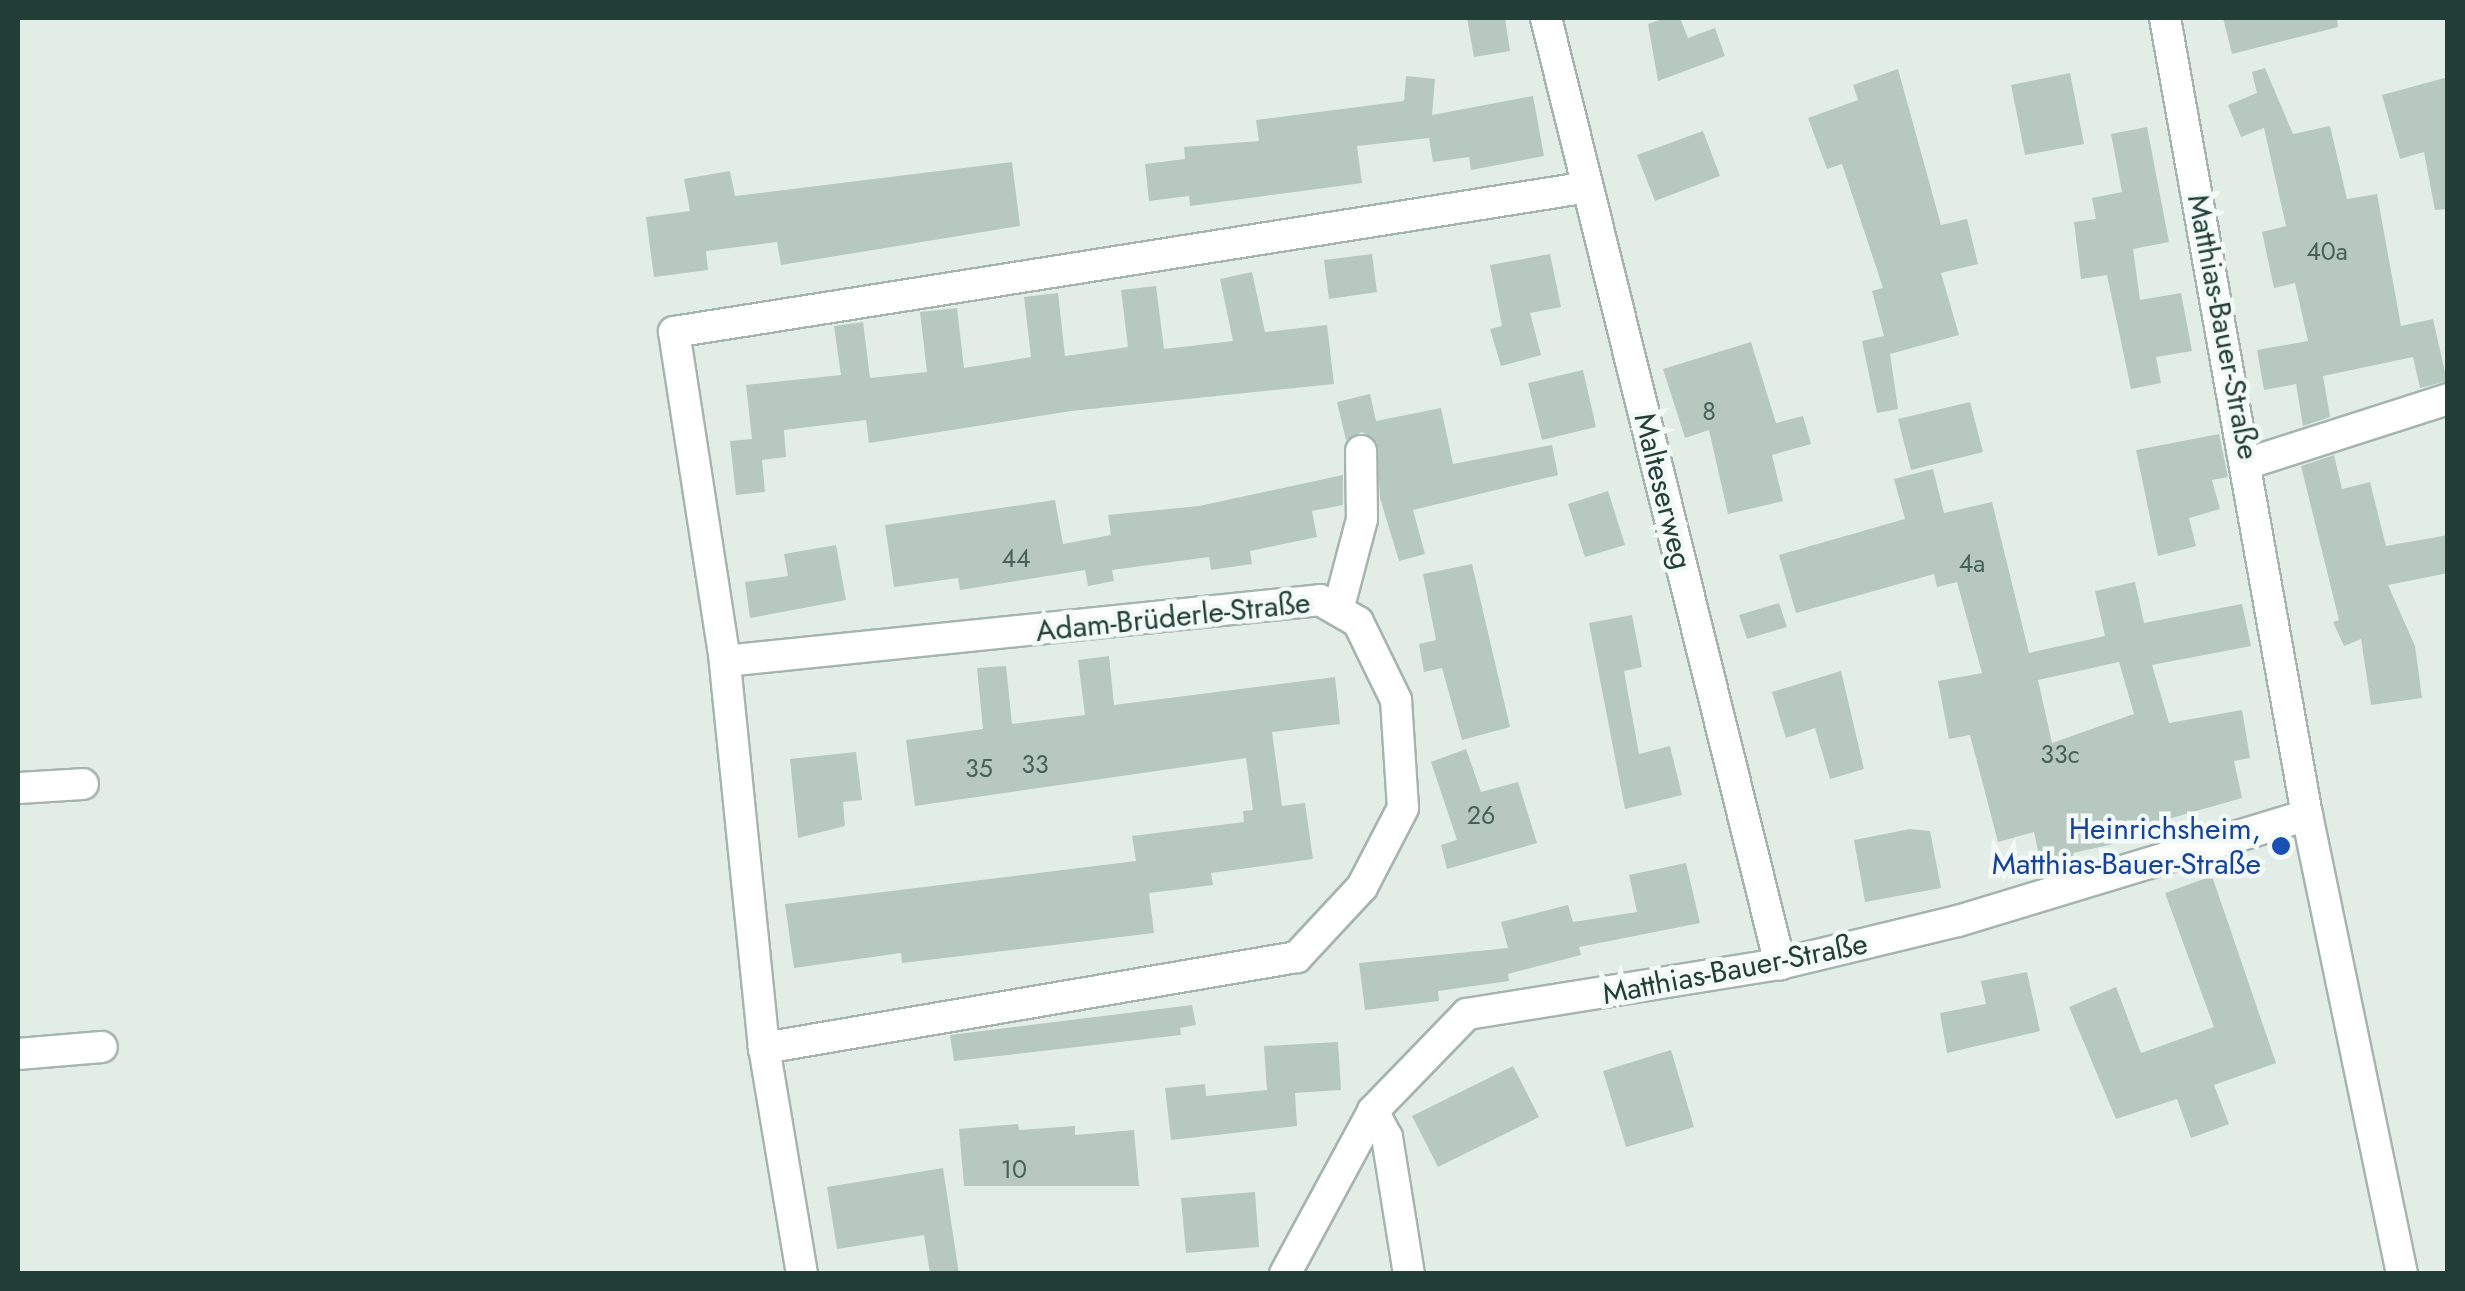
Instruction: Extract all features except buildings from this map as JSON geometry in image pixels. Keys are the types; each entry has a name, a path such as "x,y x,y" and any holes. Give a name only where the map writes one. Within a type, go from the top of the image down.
{"street":[{"name":"Malteserweg","path":"1546,18 1780,964"},
{"name":"Matthias-Bauer-Straße","path":"2165,18 2249,463 2307,815 2402,1274"},
{"path":"802,1274 764,1048 725,661 674,332 1588,188"},
{"path":"2249,463 2448,398"},
{"path":"1338,610 1362,518 1361,451"},
{"name":"Adam-Brüderle-Straße","path":"725,661 1320,600 1358,622 1396,700 1402,808 1362,887 1298,957 764,1048"},
{"path":"18,788 83,784"},
{"name":"Matthias-Bauer-Straße","path":"1285,1274 1373,1111 1467,1014 1780,964 1958,921 2307,815"},
{"path":"18,1054 102,1047"},
{"path":"1373,1111 1388,1137 1409,1274"}],"place":[{"name":"Heinrichsheim, Matthias-Bauer-Straße","path":"2281,846"}]}
